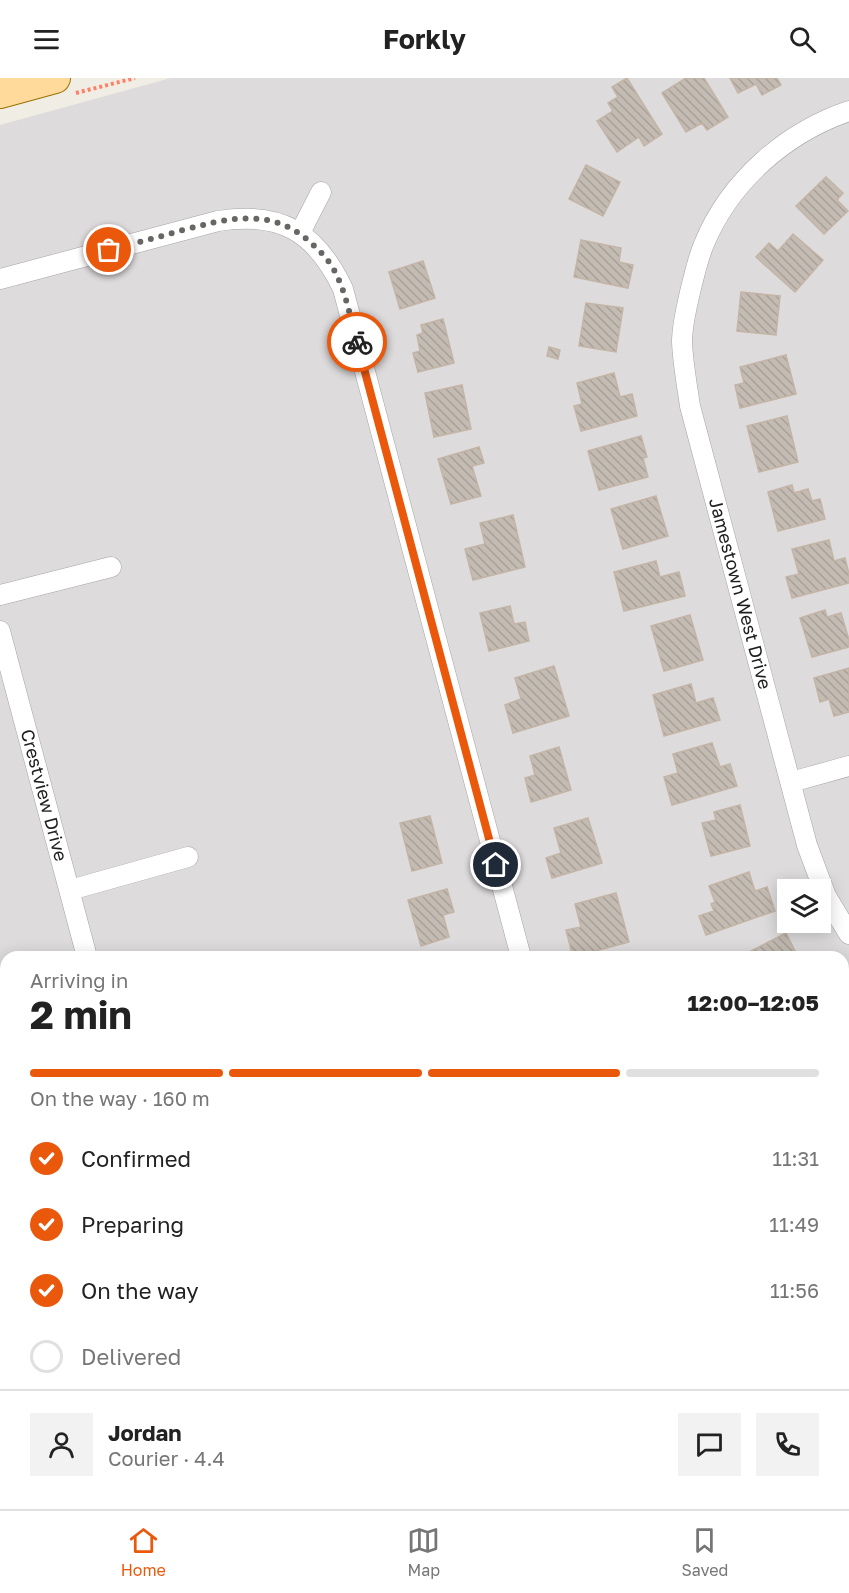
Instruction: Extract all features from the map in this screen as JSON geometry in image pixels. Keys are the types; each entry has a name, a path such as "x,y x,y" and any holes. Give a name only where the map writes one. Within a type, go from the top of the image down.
{"main road":[{"path":"0,93 55,78"}],"street":[{"name":"Jamestown West Drive","path":"849,111 793,138 768,156 735,190 704,244 693,279 683,325 682,341 690,406 807,844 826,896 849,934"},
{"path":"300,233 321,192"},
{"path":"0,279 232,219 249,218 278,222 300,233 324,255 343,289 519,951"},
{"path":"0,595 111,567"},
{"name":"Crestview Drive","path":"0,631 85,951"},
{"path":"791,782 849,766"},
{"path":"70,890 188,857"}],"shaded area":[{"path":"171,78 849,78 849,951 0,951 0,125"}],"building":[{"path":"627,78 662,134 644,146 639,137 617,152 597,121 613,111 608,103 618,97 612,87"},
{"path":"686,78 704,78 728,117 707,130 702,123 686,132 662,93"},
{"path":"730,78 777,78 781,85 762,95 756,84 738,93"},
{"path":"586,165 620,182 603,216 569,199"},
{"path":"826,177 843,193 837,200 848,211 824,234 796,206"},
{"path":"793,234 823,260 795,292 756,257 769,243 778,251"},
{"path":"581,240 621,248 619,262 633,265 628,288 574,277"},
{"path":"423,261 435,298 400,309 389,272"},
{"path":"741,292 780,296 776,335 737,331"},
{"path":"586,303 623,308 616,352 579,346"},
{"path":"443,319 454,363 418,372 413,353 420,351 417,335 423,333 421,325"},
{"path":"549,347 560,350 558,359 547,356"},
{"path":"786,355 796,394 740,408 735,385 744,383 740,367"},
{"path":"614,373 620,397 632,394 637,416 581,431 574,406 582,404 577,383"},
{"path":"462,385 471,429 434,437 425,393"},
{"path":"787,416 798,462 759,472 747,426"},
{"path":"641,436 647,457 643,458 648,477 599,490 588,451"},
{"path":"479,447 484,463 472,466 481,496 451,504 438,459"},
{"path":"792,485 794,493 808,489 812,501 820,499 825,519 778,531 768,492"},
{"path":"656,496 668,536 623,549 611,509"},
{"path":"513,515 525,567 473,580 465,549 485,544 480,523"},
{"path":"829,540 834,561 845,558 849,583 792,598 786,577 799,574 792,549"},
{"path":"656,561 660,577 679,572 685,596 624,611 614,572"},
{"path":"510,606 514,624 525,622 529,641 489,651 480,613"},
{"path":"825,610 827,617 841,613 849,647 812,657 800,618"},
{"path":"690,615 703,660 664,671 651,626"},
{"path":"554,666 569,716 513,733 505,705 521,699 515,678"},
{"path":"849,668 849,712 834,716 829,699 820,702 814,678"},
{"path":"691,684 696,703 713,698 720,720 664,736 653,695"},
{"path":"712,743 720,767 730,764 737,786 672,805 664,777 678,773 673,754"},
{"path":"559,747 571,790 531,802 525,778 535,775 530,756"},
{"path":"740,805 750,846 711,856 702,823 716,820 714,812"},
{"path":"430,816 442,863 412,871 400,823"},
{"path":"588,818 602,863 552,878 546,858 561,853 554,828"},
{"path":"749,872 755,891 767,887 775,911 706,935 699,916 714,911 711,904 715,902 709,886"},
{"path":"447,889 454,912 443,915 449,937 421,946 408,900"},
{"path":"616,893 629,942 595,951 571,951 566,930 581,927 575,904"},
{"path":"786,933 795,951 751,951"}],"way so far":[{"path":"109,250 218,221 249,218 278,222 300,233 324,255 343,289 357,342"}],"route":[{"path":"357,342 496,865"}]}
